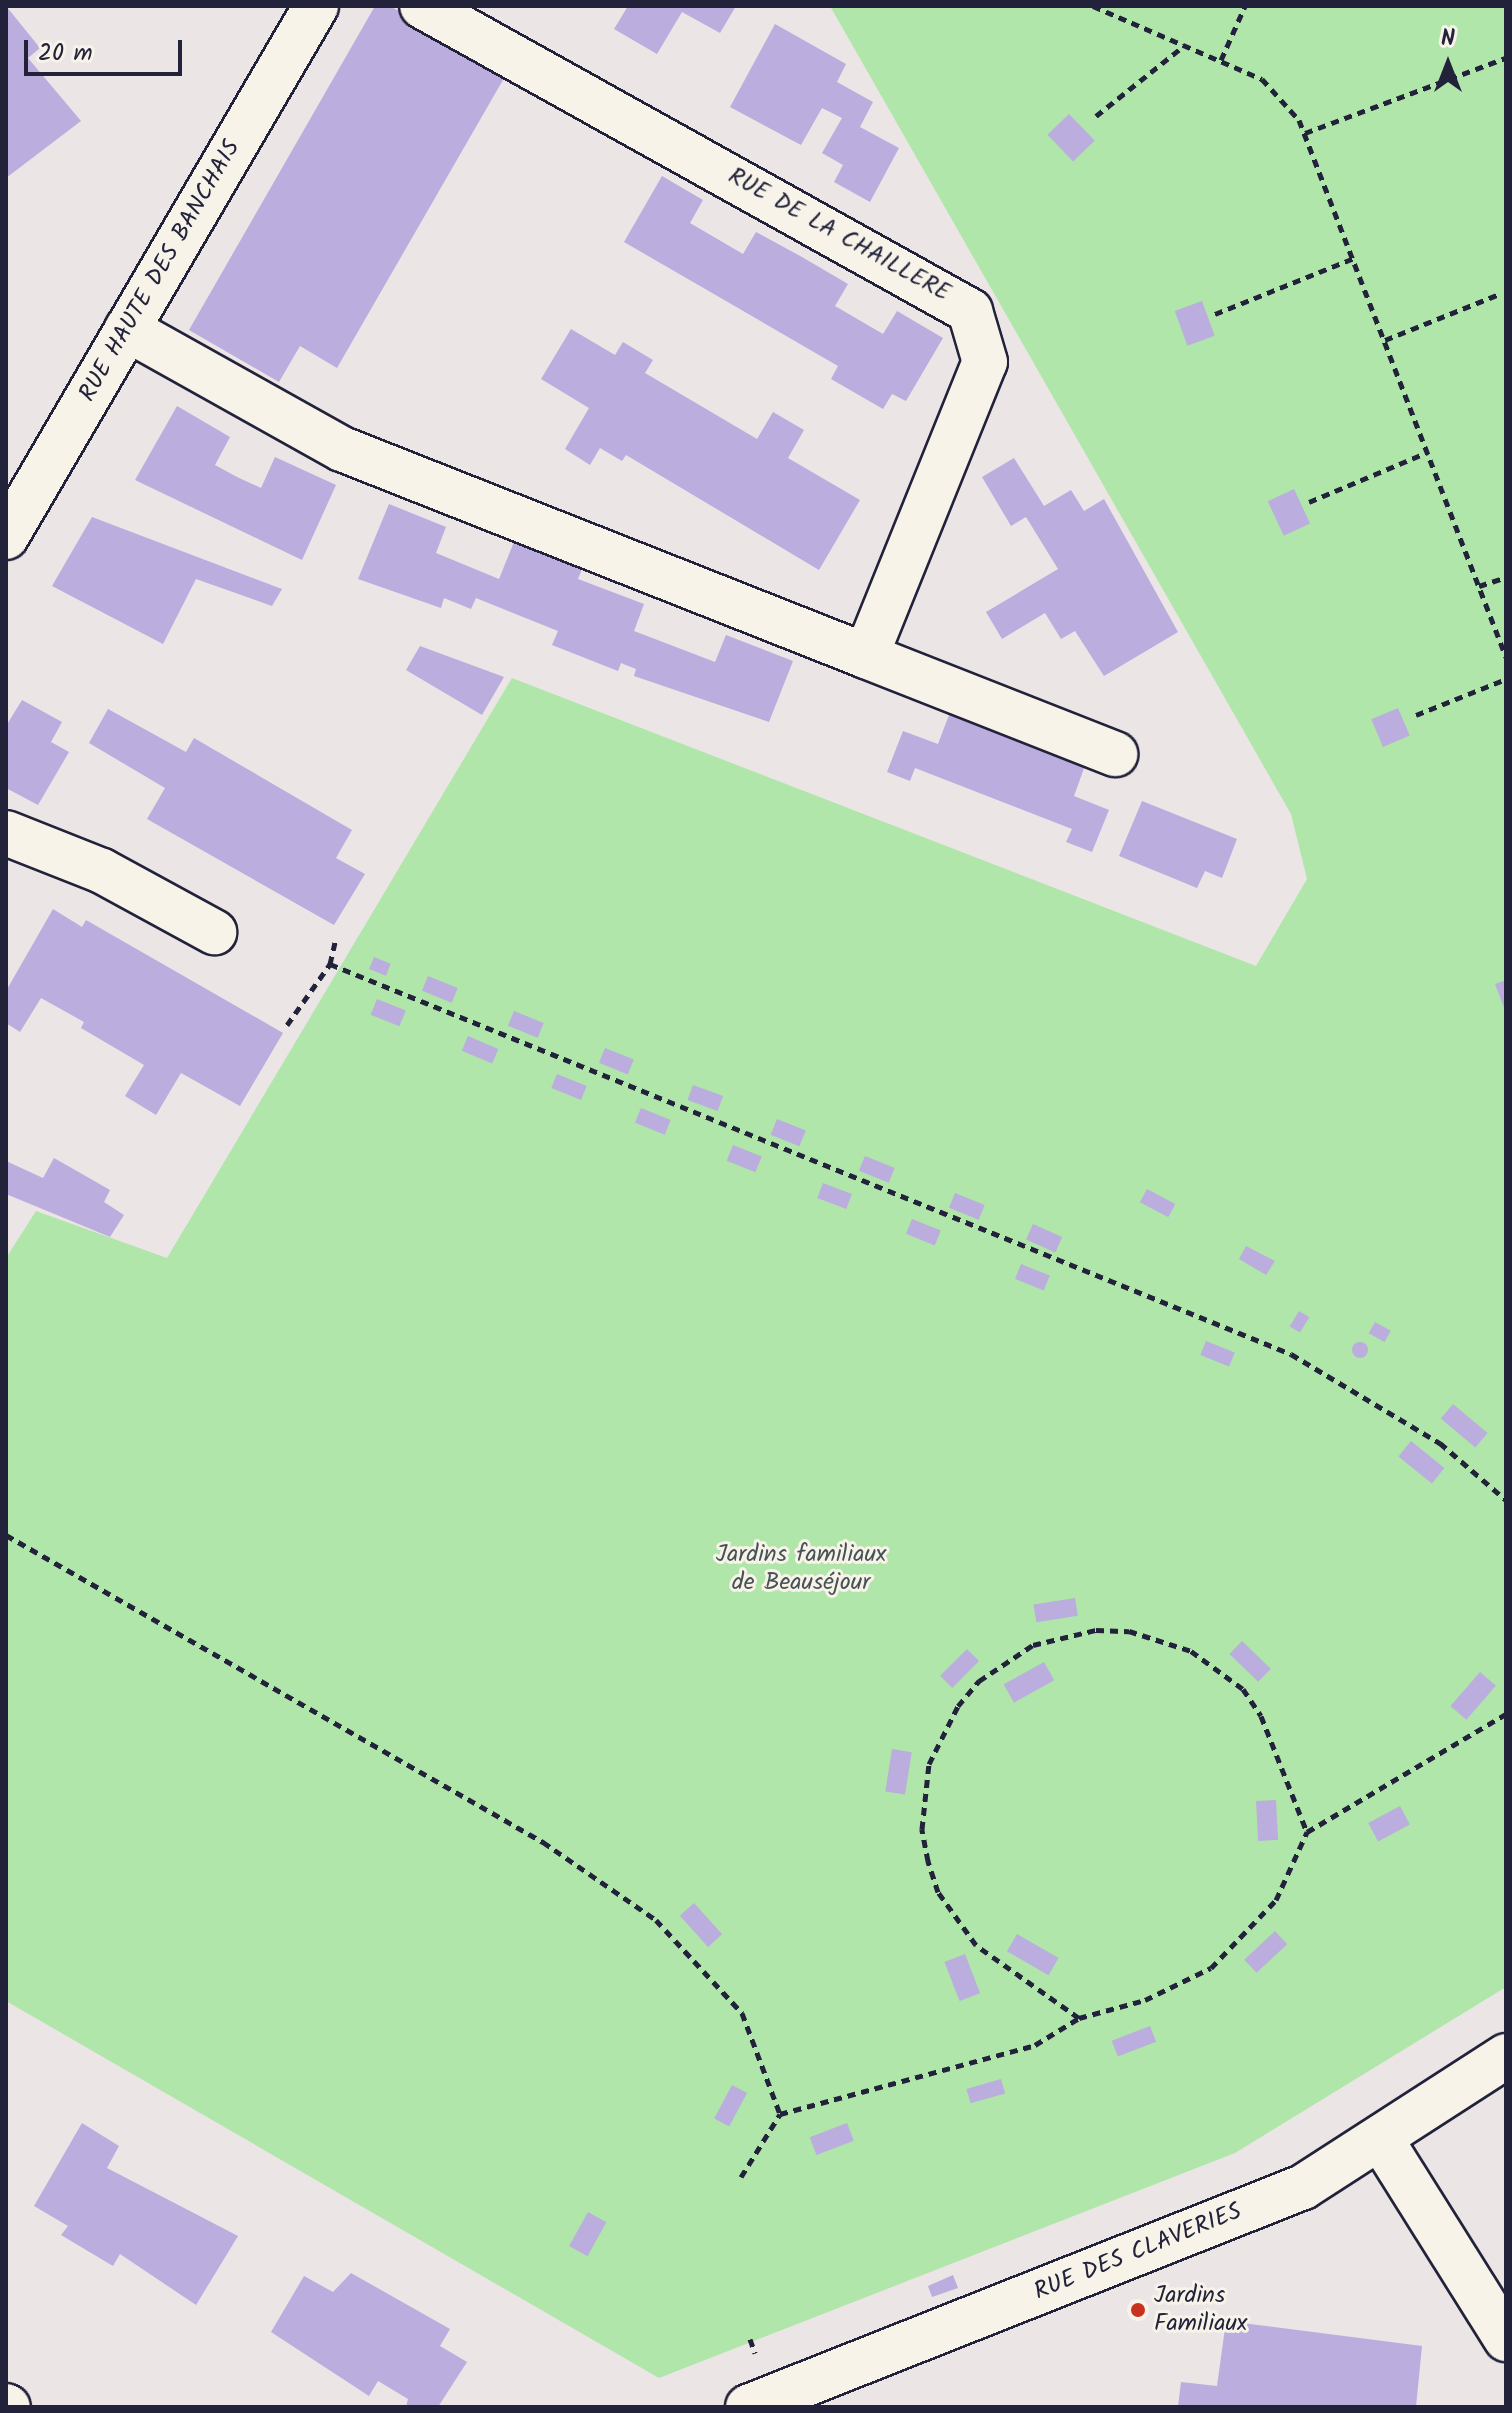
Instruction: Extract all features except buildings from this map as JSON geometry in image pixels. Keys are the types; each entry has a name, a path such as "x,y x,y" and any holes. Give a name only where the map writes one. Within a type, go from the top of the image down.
{"street":[{"name":"RUE HAUTE DES BANCHAIS","path":"6,537 316,6"},
{"name":"RUE DE LA CHAILLERE","path":"422,6 957,300 974,318 984,342 979,381 866,656"},
{"path":"127,329 342,449 1115,754"},
{"path":"6,833 102,871 214,932"},
{"name":"RUE DES CLAVERIES","path":"748,2407 1303,2187 1382,2141 1506,2056"},
{"path":"1382,2141 1506,2339"}],"path":[{"path":"1093,6 1262,79 1305,133 1506,657"},
{"path":"1221,60 1245,6"},
{"path":"1096,116 1185,45"},
{"path":"1305,133 1506,58"},
{"path":"1215,314 1354,258"},
{"path":"1385,340 1497,295"},
{"path":"1309,502 1428,452"},
{"path":"1479,586 1506,577"},
{"path":"1416,715 1506,679"},
{"path":"287,1025 330,964 336,939"},
{"path":"330,964 1291,1354 1440,1443 1506,1500"},
{"path":"6,1535 543,1842 656,1920 742,2013 780,2114"},
{"path":"1079,2018 976,1945 938,1892 928,1861 922,1829 929,1764 958,1706 987,1675 1033,1645 1096,1630 1129,1631 1191,1651 1243,1689 1261,1716 1307,1832"},
{"path":"741,2177 780,2114 1035,2045 1079,2018 1184,1984 1235,1949 1276,1900 1307,1832 1506,1714"},
{"path":"750,2339 755,2353"}],"green space":[{"name":"Jardins familiaux de Beauséjour","path":"830,6 1506,6 1506,1987 1235,2153 659,2378 6,2001 6,1258 36,1211 167,1258 512,678 1256,966 1307,879 1291,814"}],"place":[{"name":"Jardins Familiaux","path":"1138,2310"}]}
